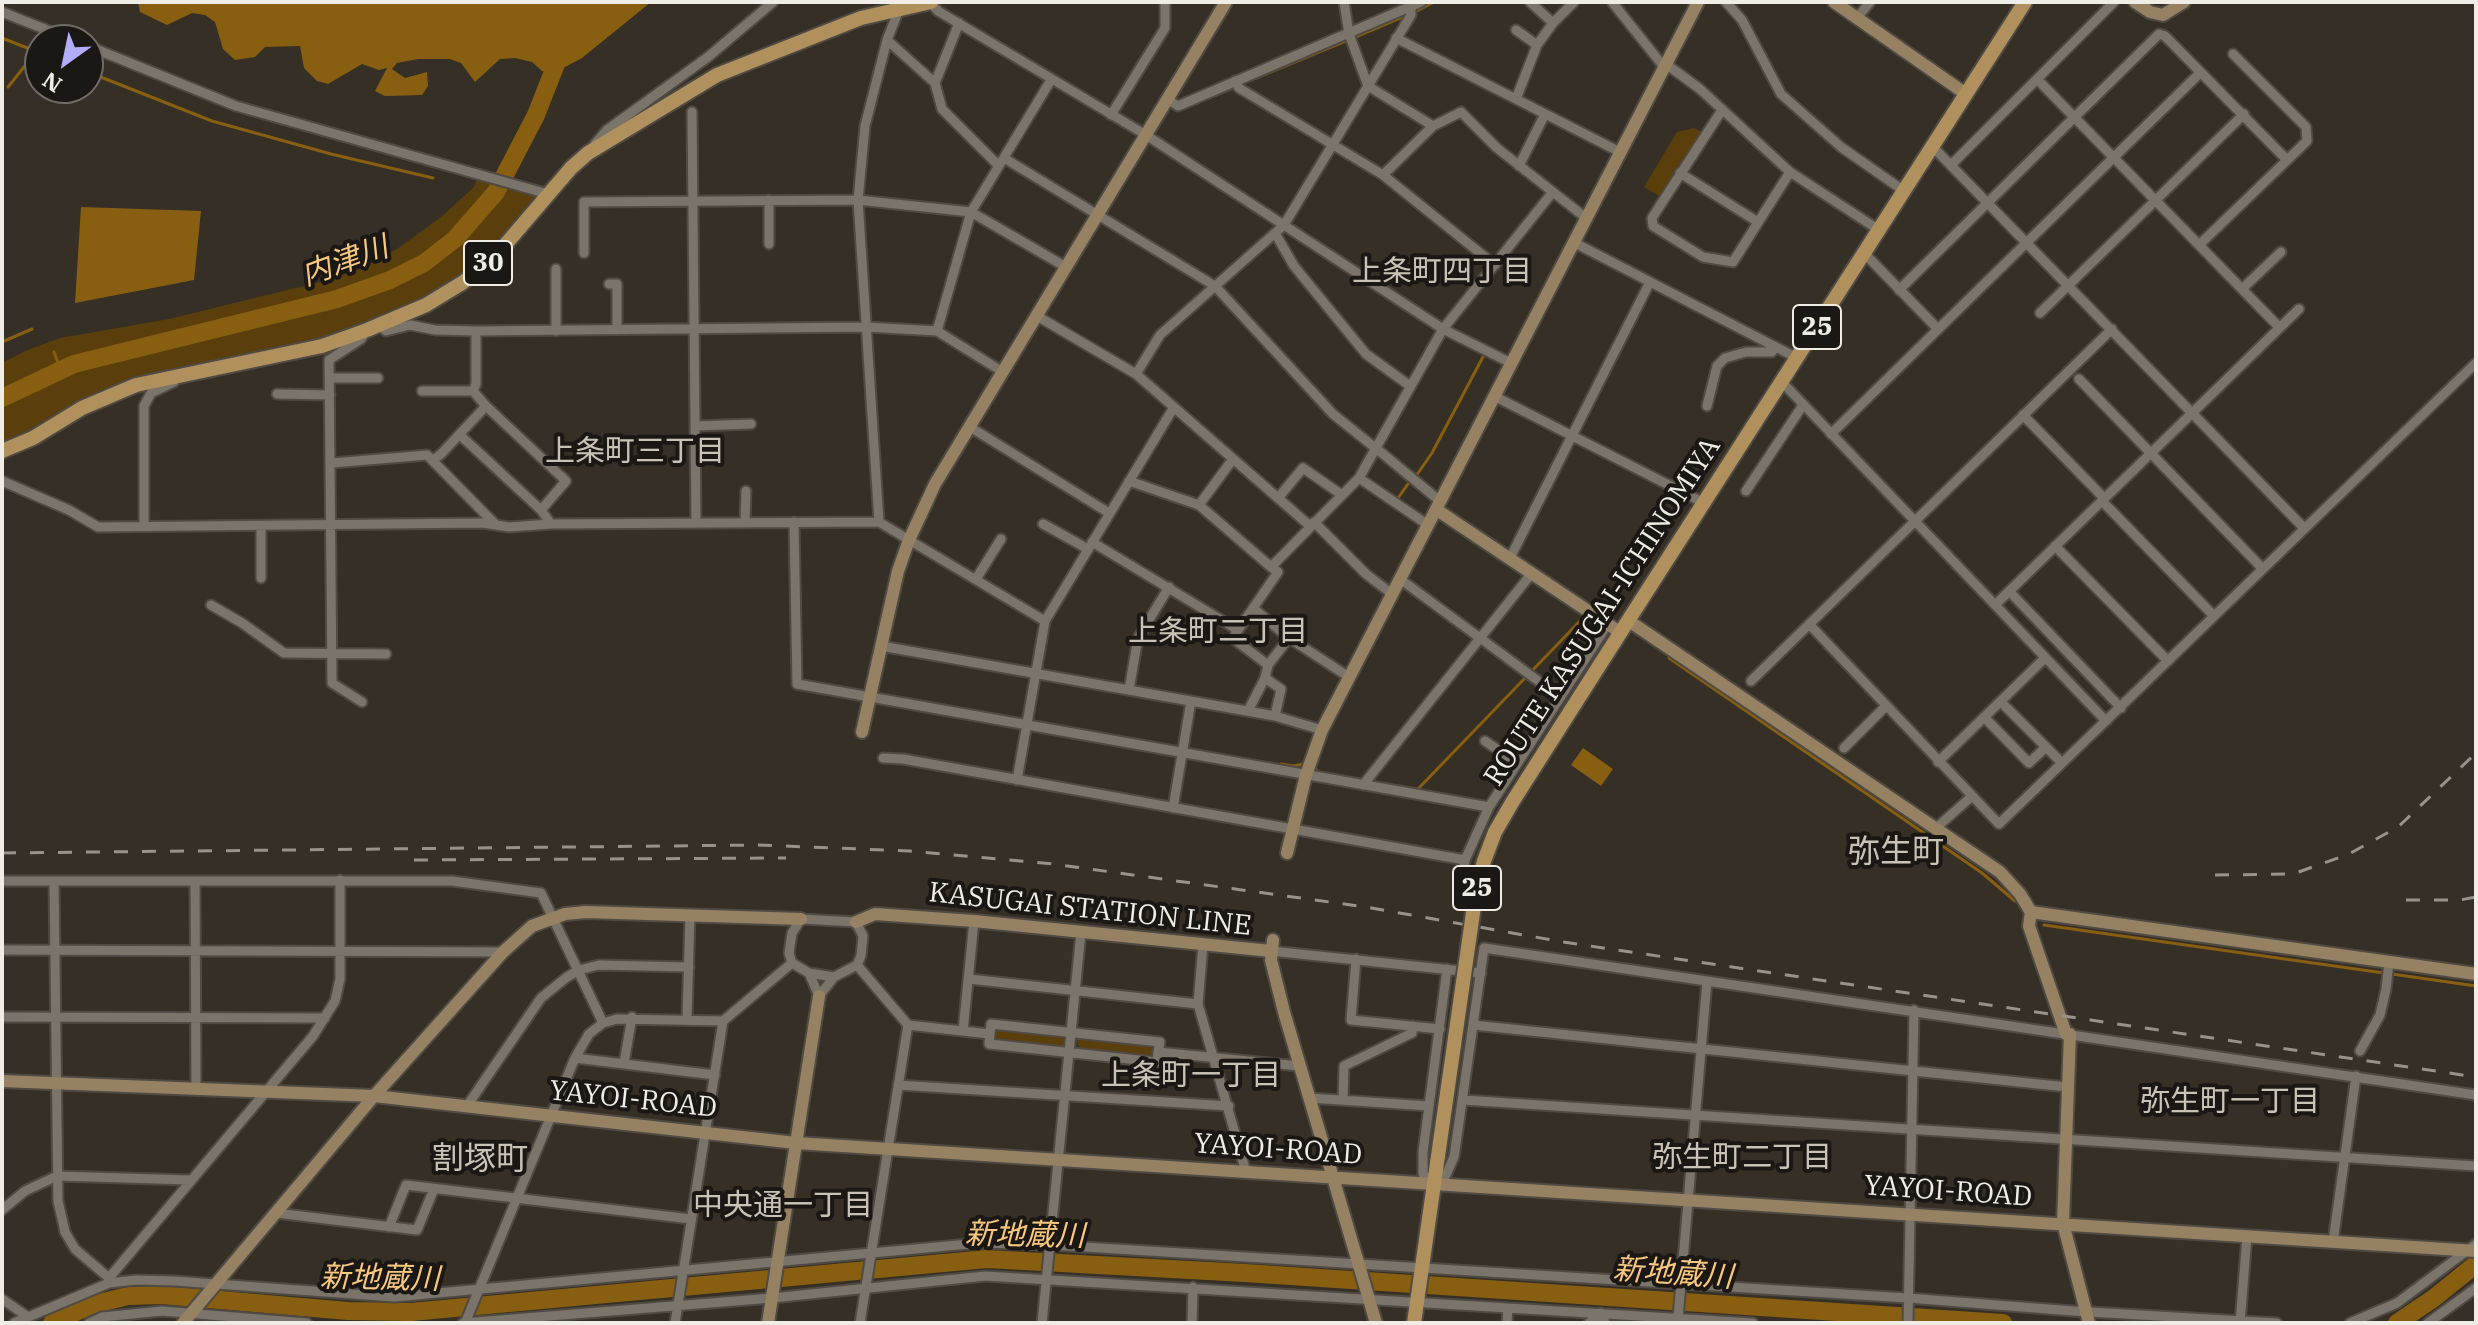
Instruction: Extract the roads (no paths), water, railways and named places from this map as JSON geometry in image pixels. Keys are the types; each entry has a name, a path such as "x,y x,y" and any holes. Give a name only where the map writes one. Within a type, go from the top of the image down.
{"main road":[{"name":"30","path":"2,451 118,392 199,370 293,353 373,328 426,305 479,271 500,252 548,194 588,153 717,75 902,4 931,2"},
{"name":"ROUTE KASUGAI-ICHINOMIYA","path":"1414,1323 1476,892 1495,832 2025,2"}],"street":[{"path":"588,153 607,130 708,57 773,2"},
{"path":"931,2 938,11 1146,135 1443,329 1511,363"},
{"path":"1111,115 1165,28 1165,2"},
{"path":"862,732 898,571 935,484 1226,2"},
{"path":"1344,2 1349,34 1368,86 1433,126"},
{"path":"1530,2 1553,23"},
{"path":"1516,99 1537,45 1574,2"},
{"path":"1612,2 1665,66 1722,110 1790,172 1879,230"},
{"path":"1287,853 1306,775 1322,730 1698,2"},
{"path":"1726,2 1742,20 1781,94 1841,147 1904,191"},
{"path":"1834,2 1966,94"},
{"path":"1857,18 1870,2"},
{"path":"1951,165 2114,2"},
{"path":"2135,2 2150,12 2163,15 2184,2"},
{"path":"879,522 858,200 865,126 887,40 902,4"},
{"path":"1167,99 1178,106 1414,4"},
{"path":"1136,374 1160,335 1284,225 1411,15 1414,4"},
{"path":"2,12 32,24"},
{"path":"935,83 959,23"},
{"path":"1516,30 1537,45"},
{"path":"1899,290 2159,34 2165,36 2287,160"},
{"path":"1396,38 1620,152"},
{"path":"887,40 935,83 942,109 1001,162 1098,215 1215,286 1333,414 1376,448 1439,506 1608,624 1625,627 2000,872 2031,912 2029,926 2068,1034 2063,1223 2088,1318"},
{"path":"104,52 236,106 548,194"},
{"path":"2199,245 2307,141 2306,127 2233,54"},
{"path":"1831,434 2200,73"},
{"path":"2037,79 2279,327"},
{"path":"937,331 971,212 1051,80"},
{"path":"1235,81 1239,88 1383,175 1495,265"},
{"path":"1722,110 1652,218 1653,226 1703,257 1733,262 1790,172"},
{"path":"692,112 696,522"},
{"path":"1383,175 1433,126 1461,112 1519,166 1586,218"},
{"path":"1519,166 1545,114"},
{"path":"2040,313 2244,114"},
{"path":"1932,146 2304,528"},
{"path":"1680,173 1758,222"},
{"path":"1271,567 1359,478 1443,329 1552,193"},
{"path":"769,200 769,244"},
{"path":"584,253 584,202 858,200 971,212 1066,267"},
{"path":"1275,233 1294,266 1366,354 1410,386"},
{"path":"1573,242 1797,358"},
{"path":"2242,289 2281,252"},
{"path":"1864,253 1938,329"},
{"path":"556,269 556,331"},
{"path":"1510,558 1650,282"},
{"path":"609,284 617,284 617,330"},
{"path":"1995,605 2299,309"},
{"path":"1037,316 1136,374 1392,594"},
{"path":"362,702 332,683 329,360 373,328 386,331 410,325 435,330 556,331 866,327 937,331 1003,372"},
{"path":"1751,681 2112,329"},
{"path":"473,391 476,384 476,331"},
{"path":"1707,406 1717,366 1725,358 1746,352 1772,352 1775,347"},
{"path":"1809,624 1999,824 2476,363"},
{"path":"144,526 144,406 151,393 199,370"},
{"path":"330,378 378,378"},
{"path":"2079,379 2263,569"},
{"path":"1782,382 2106,721"},
{"path":"422,391 473,391 566,481 541,510"},
{"path":"277,394 330,395"},
{"path":"1494,396 1704,503"},
{"path":"1746,491 1803,405"},
{"path":"433,460 486,406"},
{"path":"1017,780 1045,621 1174,407"},
{"path":"2023,415 2214,616"},
{"path":"695,426 751,424"},
{"path":"970,427 1109,513"},
{"path":"460,435 541,510 551,524"},
{"path":"332,463 427,455 496,525"},
{"path":"1199,505 1233,459"},
{"path":"1278,498 1303,468 1342,495"},
{"path":"1359,478 1428,525"},
{"path":"2,481 69,510 98,527 483,523 509,527 696,522 879,522 1045,621"},
{"path":"1043,524 1169,587 1238,630 1278,572 1199,505 1129,481"},
{"path":"745,522 746,491"},
{"path":"794,522 797,684 1489,807"},
{"path":"261,526 261,578"},
{"path":"976,579 1001,539"},
{"path":"2055,546 2168,661"},
{"path":"1363,785 1532,573"},
{"path":"1400,579 1560,697"},
{"path":"1129,690 1138,638 1169,587"},
{"path":"2009,591 2121,708"},
{"path":"211,605 284,653 386,654"},
{"path":"1253,608 1289,638 1349,677"},
{"path":"1463,875 1465,860 1489,807 1608,624"},
{"path":"1236,628 1235,640 1268,665"},
{"path":"1248,711 1265,678 1268,665 1289,638"},
{"path":"881,646 1275,716 1322,730"},
{"path":"1938,762 2045,658"},
{"path":"1265,678 1281,689 1275,716"},
{"path":"1173,808 1191,701"},
{"path":"2002,703 2062,763"},
{"path":"1844,748 1886,706"},
{"path":"1985,718 2029,763 2046,747"},
{"path":"1485,741 1517,763"},
{"path":"883,758 903,759 1465,860"},
{"path":"1936,828 1971,797"},
{"path":"109,1280 267,1091 335,1001 340,979 340,880"},
{"path":"2,881 452,881 541,893 603,1023"},
{"path":"54,881 58,1201 65,1232 82,1255 109,1280"},
{"path":"195,881 196,1088"},
{"path":"189,1315 374,1096 503,952 532,926 554,917 586,912 856,922 863,936 857,965 834,977 819,996 768,1323"},
{"path":"2031,912 2388,970 2476,974"},
{"name":"KASUGAI STATION LINE","path":"856,922 875,914 1203,945 1272,946 1277,986 1299,1066 1376,1323"},
{"path":"687,1018 690,915"},
{"path":"801,919 792,933 789,953 792,963 809,973 834,977"},
{"path":"963,1031 974,921"},
{"path":"1042,1323 1052,1247 1081,932"},
{"path":"1203,945 1198,1004 1246,1172"},
{"path":"1272,946 1481,973"},
{"path":"1447,969 1423,1152 1423,1174 1434,1184 1446,1175 1454,1157 1484,948 2476,1095"},
{"path":"2,950 503,952"},
{"path":"1356,959 1351,1020 1440,1029"},
{"path":"675,1323 723,1021 792,963"},
{"path":"467,1106 541,998 579,970 609,964 689,967"},
{"path":"857,965 908,1025 990,1034"},
{"path":"2360,1051 2380,1015 2388,970"},
{"path":"809,973 819,996"},
{"path":"969,979 1198,1004"},
{"path":"1678,1315 1707,981"},
{"path":"1908,1323 1914,1010"},
{"path":"2,1017 325,1018"},
{"path":"723,1021 632,1017 603,1023 580,1045 465,1321 866,1283 985,1276 1048,1276 1368,1296 1603,1318 1678,1315 1753,1323"},
{"path":"624,1063 632,1017"},
{"path":"991,1024 1160,1042 1157,1062 989,1044 990,1034 991,1024"},
{"path":"860,1323 908,1025"},
{"path":"1473,1025 2067,1087"},
{"path":"1343,1100 1344,1066 1412,1033 1413,1026"},
{"path":"1158,1052 1299,1066"},
{"path":"575,1058 715,1075"},
{"path":"2333,1242 2356,1076"},
{"name":"YAYOI-ROAD","path":"2,1081 374,1096 796,1143 2473,1249"},
{"path":"898,1085 1229,1106"},
{"path":"1310,1098 1429,1106"},
{"path":"1463,1100 2476,1166"},
{"path":"2,1210 25,1191 57,1176 190,1180"},
{"path":"389,1227 406,1185 691,1219"},
{"path":"276,1213 417,1230 434,1189"},
{"path":"2240,1322 2247,1236"},
{"path":"14,1323 109,1280 394,1297 477,1293 980,1243 1908,1301 2088,1318 2277,1323"},
{"path":"2350,1323 2397,1303 2473,1249"},
{"path":"1192,1323 1193,1287"},
{"path":"2428,1323 2476,1288"},
{"path":"2,1299 28,1317"},
{"path":"1507,1323 1508,1308"},
{"path":"89,1323 102,1317 162,1311 307,1323"},
{"path":"1589,1323 1603,1318"}],"waterway":[{"path":"1415,12 1434,2"},
{"path":"946,11 1008,48"},
{"path":"1353,38 1407,15"},
{"path":"2,38 24,47"},
{"path":"1256,78 1348,40"},
{"name":"内津川","path":"2,398 74,364 337,299 390,280 424,263 455,239 496,192 536,115 560,54"},
{"path":"8,87 24,67"},
{"path":"104,78 212,121 433,178"},
{"path":"1242,84 1250,80"},
{"path":"1196,103 1233,88"},
{"path":"2,342 32,329"},
{"path":"54,352 61,371"},
{"path":"1416,476 1432,453 1484,355"},
{"path":"1396,501 1410,481"},
{"path":"1369,781 1417,790 1580,621"},
{"path":"1669,658 1982,873 2015,901"},
{"path":"1281,764 1303,764"},
{"path":"1316,769 1317,772 1362,780"},
{"path":"2044,925 2384,973"},
{"path":"2392,974 2476,986"},
{"name":"新地蔵川","path":"52,1323 91,1305 128,1296 162,1295 348,1311 411,1312 987,1259 2003,1323"},
{"name":"新地蔵川","path":"2397,1323 2476,1264"}],"railway":[{"path":"2215,875 2293,874 2349,854 2398,827 2476,753"},
{"path":"2,853 758,845 910,851 1053,864 1366,907 1563,942 2476,1077"},
{"path":"414,860 786,858"},
{"path":"2406,900 2476,897"}],"district":[{"name":"上条町四丁目","path":"1442,272"},
{"name":"上条町三丁目","path":"635,452"},
{"name":"上条町二丁目","path":"1218,632"},
{"name":"弥生町","path":"1896,853"},
{"name":"上条町一丁目","path":"1191,1076"},
{"name":"弥生町一丁目","path":"2230,1102"},
{"name":"弥生町二丁目","path":"1742,1158"},
{"name":"割塚町","path":"480,1160"},
{"name":"中央通一丁目","path":"783,1206"}]}
